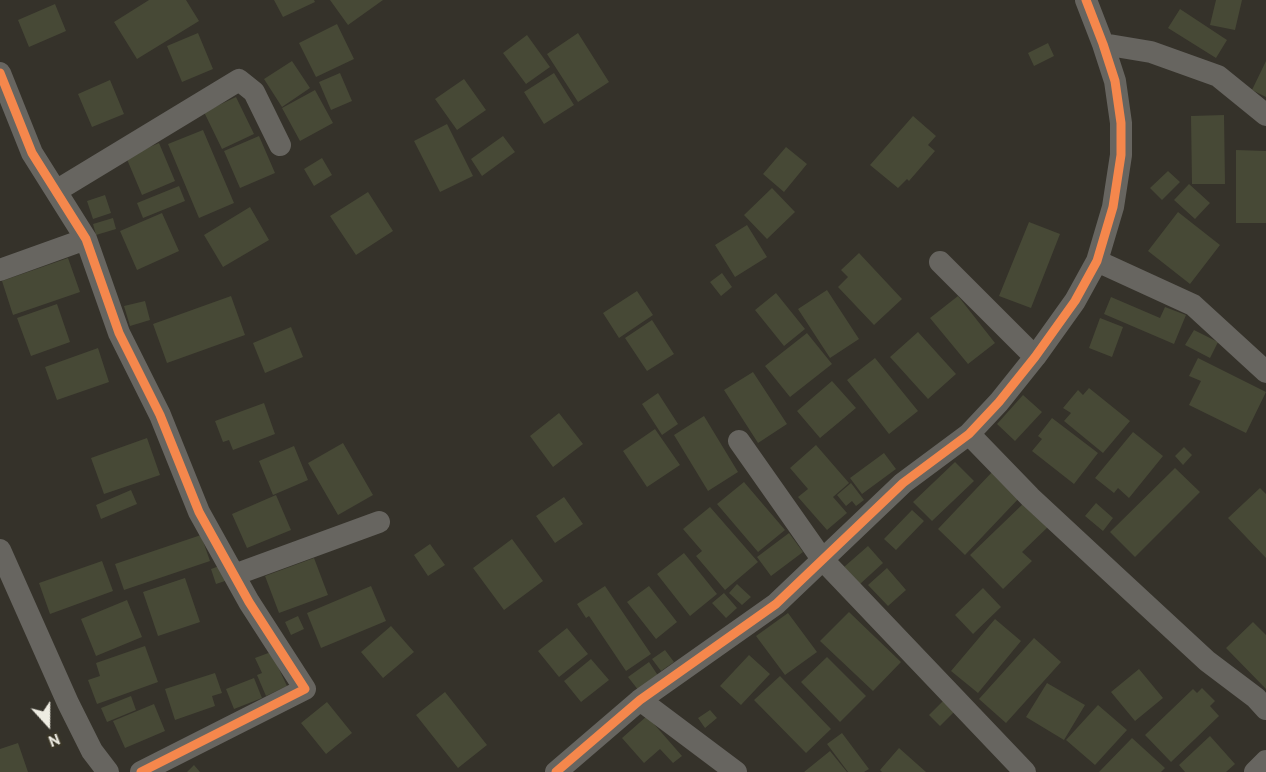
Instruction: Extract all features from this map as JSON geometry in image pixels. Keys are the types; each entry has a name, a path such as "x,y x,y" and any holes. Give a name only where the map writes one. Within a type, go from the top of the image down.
{"street":[{"path":"556,772 640,700 776,603 903,483 969,434 999,402 1035,357 1075,301 1097,261 1113,207 1121,155 1121,123 1115,81 1086,0"},
{"path":"1103,44 1151,52 1218,76 1266,114"},
{"path":"0,73 32,153 86,239 119,333 160,415 199,512 234,576 304,689 141,772"},
{"path":"56,191 239,80 254,92 280,146"},
{"path":"0,270 86,239"},
{"path":"1097,261 1193,305 1266,372"},
{"path":"940,262 1035,357"},
{"path":"969,434 1030,497 1114,575 1207,661 1256,698 1266,709"},
{"path":"739,441 822,559 1025,772"},
{"path":"234,576 380,522"},
{"path":"0,550 68,703 92,751 108,772"},
{"path":"640,700 727,768"},
{"path":"1255,772 1266,761"}],"building":[{"path":"149,0 186,0 199,21 137,59 114,22"},
{"path":"274,0 314,0 315,2 283,17"},
{"path":"330,0 383,0 348,25"},
{"path":"1216,0 1242,0 1235,30 1210,25"},
{"path":"55,4 66,31 29,47 18,20"},
{"path":"1180,9 1227,40 1216,58 1168,28"},
{"path":"337,24 354,59 316,77 299,43"},
{"path":"198,33 213,69 182,82 167,46"},
{"path":"578,33 609,82 578,102 547,54"},
{"path":"527,35 550,67 526,84 503,53"},
{"path":"1048,43 1054,56 1034,66 1028,53"},
{"path":"292,61 310,88 282,107 264,79"},
{"path":"1266,61 1266,97 1252,90"},
{"path":"340,73 352,101 331,110 319,82"},
{"path":"554,73 574,105 544,124 524,92"},
{"path":"464,79 486,110 457,130 435,99"},
{"path":"110,80 124,114 92,127 78,94"},
{"path":"315,90 333,123 300,141 282,108"},
{"path":"236,97 254,134 222,149 204,112"},
{"path":"1224,115 1225,184 1192,184 1191,116"},
{"path":"913,116 936,136 928,145 935,151 909,181 907,179 898,188 870,165"},
{"path":"447,124 473,176 440,192 414,141"},
{"path":"203,130 234,203 199,218 168,144"},
{"path":"259,136 275,173 240,188 224,151"},
{"path":"503,136 515,152 482,176 471,159"},
{"path":"159,143 175,181 142,195 126,157"},
{"path":"786,147 807,164 784,192 763,174"},
{"path":"1236,150 1266,151 1266,223 1236,223"},
{"path":"322,158 332,175 314,186 304,169"},
{"path":"1168,171 1180,182 1162,200 1150,188"},
{"path":"1189,184 1210,203 1195,219 1174,200"},
{"path":"179,186 185,201 143,218 137,203"},
{"path":"772,188 795,212 767,239 744,215"},
{"path":"368,192 393,231 356,255 330,216"},
{"path":"105,195 111,213 93,219 87,201"},
{"path":"250,207 269,240 223,267 204,235"},
{"path":"1178,212 1220,245 1190,284 1148,251"},
{"path":"162,213 179,251 137,270 120,231"},
{"path":"113,218 116,229 96,235 93,224"},
{"path":"1029,222 1060,234 1031,308 999,296"},
{"path":"747,225 767,257 735,277 715,245"},
{"path":"859,253 902,299 874,325 838,287 848,277 841,270"},
{"path":"68,258 80,292 13,315 2,281"},
{"path":"722,273 732,287 721,296 710,282"},
{"path":"827,290 859,339 830,358 798,309"},
{"path":"637,291 653,315 619,338 603,313"},
{"path":"776,293 805,329 784,346 755,310"},
{"path":"231,296 245,335 167,363 153,324"},
{"path":"958,296 995,343 968,364 930,318"},
{"path":"1111,297 1160,318 1165,307 1186,315 1174,344 1104,314"},
{"path":"145,301 150,320 130,326 124,306"},
{"path":"57,304 70,342 31,356 17,318"},
{"path":"1100,318 1123,327 1112,357 1089,348"},
{"path":"652,320 674,354 647,371 625,338"},
{"path":"291,327 303,357 265,373 253,343"},
{"path":"1194,330 1218,342 1210,358 1185,345"},
{"path":"918,332 956,374 928,399 890,357"},
{"path":"807,333 832,364 790,397 765,366"},
{"path":"98,348 109,382 57,400 45,367"},
{"path":"875,358 918,411 889,434 847,380"},
{"path":"1198,358 1266,392 1246,433 1189,405 1201,381 1189,376"},
{"path":"753,372 787,424 758,443 724,390"},
{"path":"832,381 856,408 820,438 797,411"},
{"path":"1089,388 1130,421 1103,453 1064,421 1071,413 1063,408 1078,390 1083,395"},
{"path":"658,393 678,424 662,435 642,404"},
{"path":"1023,395 1042,412 1015,441 997,424"},
{"path":"264,403 275,434 233,450 229,440 223,442 215,421"},
{"path":"559,413 583,444 553,467 530,436"},
{"path":"704,416 738,472 708,491 674,435"},
{"path":"1052,418 1098,453 1074,484 1032,451 1042,439 1038,436"},
{"path":"655,429 680,465 647,487 623,451"},
{"path":"1133,432 1163,456 1129,498 1118,488 1114,493 1095,478"},
{"path":"147,438 160,475 104,494 91,458"},
{"path":"343,443 373,495 338,515 308,463"},
{"path":"816,445 849,483 833,497 847,513 827,530 798,497 808,489 790,468"},
{"path":"294,446 308,480 273,495 259,461"},
{"path":"1184,447 1192,455 1183,465 1175,456"},
{"path":"884,453 896,469 862,494 850,478"},
{"path":"955,462 974,481 932,521 913,502"},
{"path":"1175,468 1200,492 1135,557 1110,532"},
{"path":"994,470 1021,496 965,555 938,529"},
{"path":"744,482 785,530 758,552 717,504"},
{"path":"851,483 864,500 856,506 852,501 846,506 837,495"},
{"path":"1260,488 1266,494 1266,558 1228,518"},
{"path":"131,490 137,504 101,519 96,505"},
{"path":"276,495 291,530 247,548 232,514"},
{"path":"564,497 583,524 555,543 536,516"},
{"path":"1026,501 1050,525 1022,552 1032,561 1003,589 970,555"},
{"path":"1096,503 1113,518 1103,531 1085,516"},
{"path":"710,507 758,562 725,590 696,556 702,551 683,529"},
{"path":"912,510 924,521 896,550 884,539"},
{"path":"789,533 803,552 771,576 757,557"},
{"path":"201,535 210,561 124,590 115,564"},
{"path":"512,539 543,581 504,610 473,568"},
{"path":"430,544 445,565 428,576 414,555"},
{"path":"868,546 883,563 860,584 844,567"},
{"path":"684,553 717,594 690,616 657,574"},
{"path":"314,558 328,595 279,613 265,576"},
{"path":"102,561 113,591 50,614 39,583"},
{"path":"222,565 228,580 216,584 211,569"},
{"path":"887,568 906,590 888,606 868,585"},
{"path":"185,578 200,622 158,636 143,592"},
{"path":"737,584 751,597 742,605 729,593"},
{"path":"371,586 386,621 321,648 307,613"},
{"path":"605,586 651,654 626,671 589,616 586,618 577,604"},
{"path":"649,586 677,622 656,639 627,602"},
{"path":"983,588 1001,607 973,634 955,615"},
{"path":"724,593 737,608 726,618 712,603"},
{"path":"127,600 142,637 96,656 81,619"},
{"path":"849,612 901,662 873,691 820,641"},
{"path":"788,613 817,652 785,675 756,636"},
{"path":"298,616 304,629 291,635 285,622"},
{"path":"995,619 1021,641 978,693 951,671"},
{"path":"1253,622 1266,635 1266,689 1226,648"},
{"path":"391,626 414,652 383,678 361,652"},
{"path":"567,628 588,654 559,677 538,651"},
{"path":"1034,638 1061,662 1006,723 979,699"},
{"path":"145,646 158,682 97,704 88,680 100,676 96,663"},
{"path":"665,650 674,662 661,671 652,659"},
{"path":"271,652 287,686 266,696 257,675 262,673 255,658"},
{"path":"749,655 770,674 741,705 720,686"},
{"path":"827,657 866,696 840,722 801,682"},
{"path":"591,659 609,680 581,702 564,681"},
{"path":"649,662 659,677 639,691 628,677"},
{"path":"1139,669 1163,698 1135,721 1111,692"},
{"path":"215,673 222,693 212,696 215,706 175,720 165,689"},
{"path":"780,676 831,729 806,753 754,700"},
{"path":"254,678 262,698 234,709 226,689"},
{"path":"1047,683 1085,705 1064,740 1026,717"},
{"path":"1202,688 1215,701 1210,706 1219,716 1171,762 1145,735 1193,689 1197,693"},
{"path":"445,692 487,745 458,768 416,715"},
{"path":"131,696 136,710 107,722 101,708"},
{"path":"944,700 955,711 940,726 929,715"},
{"path":"327,702 352,733 326,754 301,723"},
{"path":"154,704 165,731 125,748 113,721"},
{"path":"1098,705 1127,730 1095,765 1066,740"},
{"path":"710,710 717,718 705,728 698,718"},
{"path":"647,716 682,756 673,763 660,749 644,763 622,738"},
{"path":"842,733 869,769 864,772 848,772 827,744"},
{"path":"1210,736 1235,764 1226,772 1185,772 1179,765"},
{"path":"1132,738 1165,768 1161,772 1099,772"},
{"path":"18,743 28,772 0,772 0,749"},
{"path":"899,748 926,772 882,772 880,770"},
{"path":"830,751 847,772 804,772"},
{"path":"194,765 200,772 187,772"}],"cycle path":[{"path":"556,772 640,700 776,604 903,483 969,434 999,402 1035,357 1075,301 1097,261 1113,207 1121,155 1121,123 1115,81 1086,0"},
{"path":"0,73 32,153 86,239 119,333 160,415 199,512 249,602 305,689 141,772"}]}
